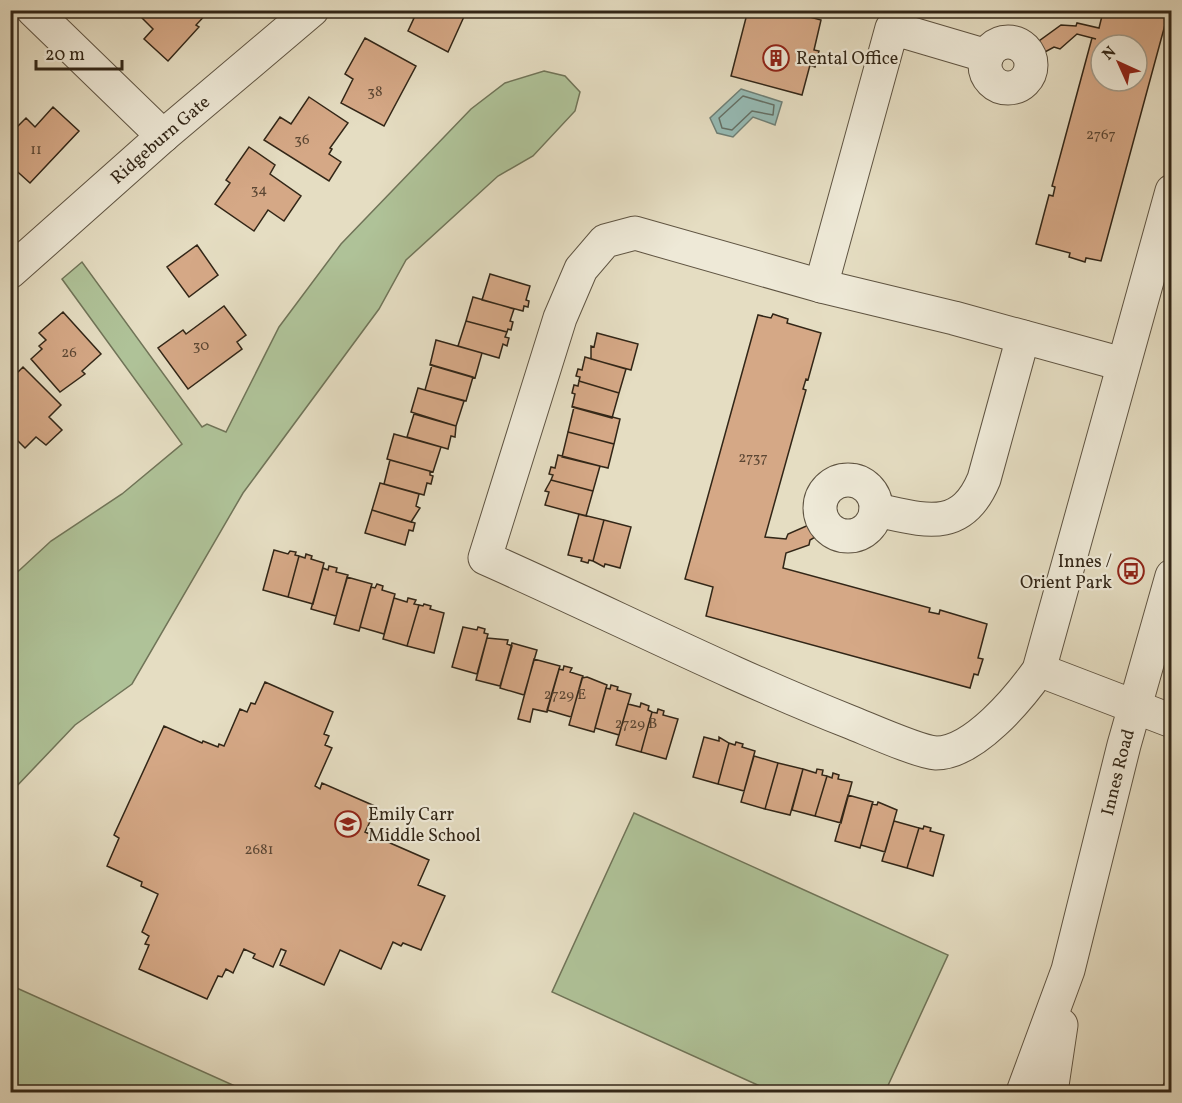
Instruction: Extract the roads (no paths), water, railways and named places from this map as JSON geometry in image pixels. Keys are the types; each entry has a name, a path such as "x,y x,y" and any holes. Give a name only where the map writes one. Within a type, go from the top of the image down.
{"street":[{"path":"33,10 163,136"},
{"name":"Ridgeburn Gate","path":"10,272 163,136 312,10"},
{"path":"821,286 892,28 987,56"},
{"path":"1122,364 821,286 635,234 605,241 581,269 560,318 485,558 816,708 936,753 964,745 998,719 1023,694 1039,670 1122,364 1172,191"},
{"path":"876,510 914,518 945,518 964,512 977,496 984,479 1023,337"},
{"name":"Innes Road","path":"1023,1092 1068,970 1135,706 1172,576"},
{"path":"1039,670 1172,721"},
{"name":"Innes Road","path":"1052,1092 1068,970"}],"water":[{"path":"741,89 782,102 775,125 753,117 733,137 717,133 710,118"}],"place":[{"name":"Rental Office","path":"776,58"},
{"name":"Innes / Orient Park","path":"1131,571"},
{"name":"Emily Carr Middle School","path":"348,824"}]}
